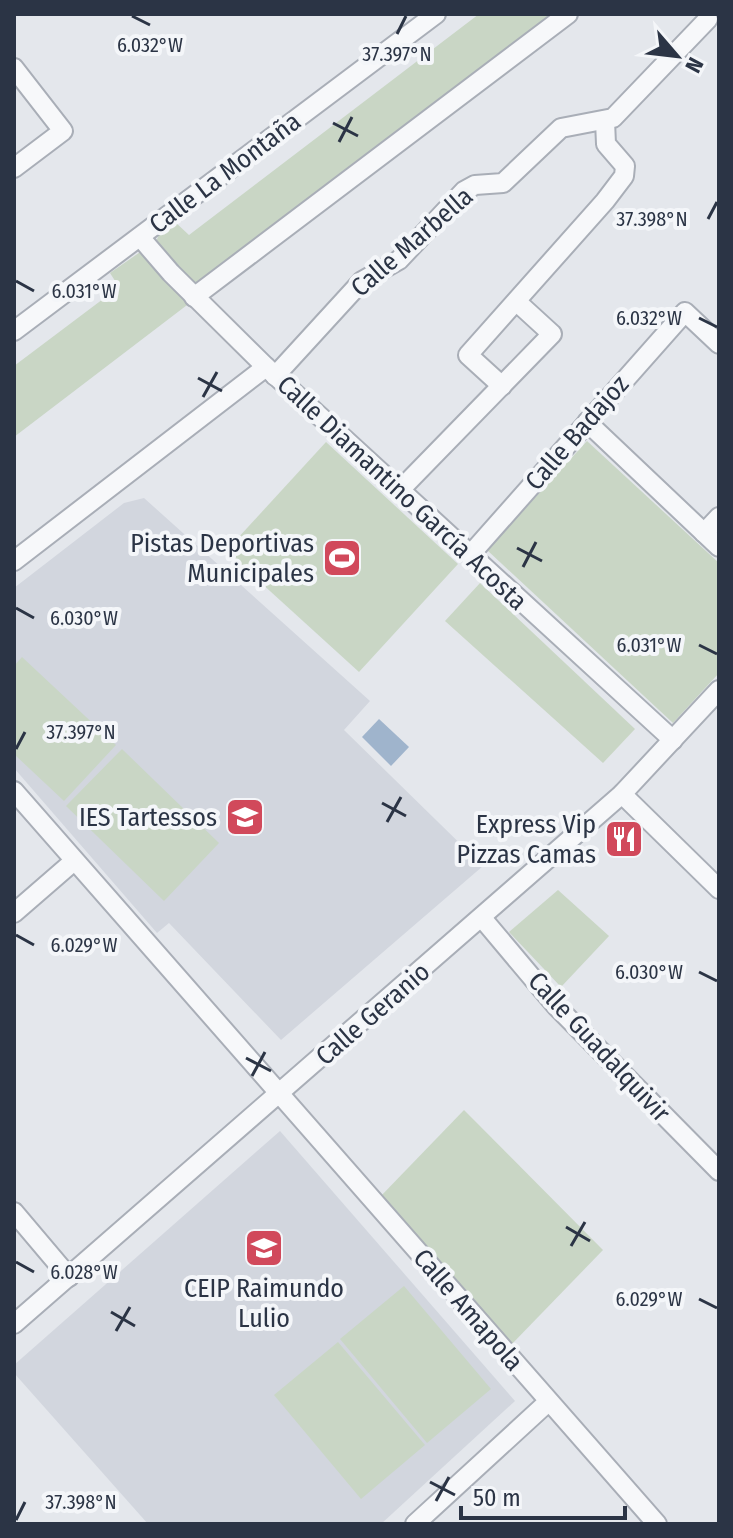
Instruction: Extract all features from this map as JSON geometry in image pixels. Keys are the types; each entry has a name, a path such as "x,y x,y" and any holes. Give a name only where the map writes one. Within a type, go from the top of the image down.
{"street":[{"name":"Calle La Montaña","path":"14,331 436,14"},
{"path":"194,297 568,14"},
{"name":"Calle Marbella","path":"14,561 270,372 362,281 399,260 464,191 475,185 503,183 561,128 605,121 620,113 710,20"},
{"path":"14,68 63,131 14,168"},
{"path":"502,386 468,355 624,176 625,166 606,144 605,121"},
{"name":"Calle Diamantino García Acosta","path":"140,237 194,297 270,372 673,740"},
{"path":"399,491 552,334 517,302"},
{"name":"Calle Badajoz","path":"470,555 685,312 719,344"},
{"path":"587,422 719,547"},
{"path":"704,533 719,517"},
{"name":"Calle Geranio","path":"14,1324 622,794 719,690"},
{"name":"Calle Amapola","path":"14,791 657,1524"},
{"path":"622,794 719,889"},
{"path":"14,913 74,861"},
{"name":"Calle Guadalquivir","path":"482,918 556,1006 719,1171"},
{"path":"14,1212 69,1277"},
{"path":"415,1524 548,1402"}],"shaded area":[{"name":"IES Tartessos","path":"144,498 370,701 344,730 483,866 281,1040 169,923 157,933 14,768 14,588 124,503"},
{"name":"CEIP Raimundo Lulio","path":"280,1131 515,1401 381,1524 148,1524 14,1373 14,1365"}],"green space":[{"path":"479,14 556,14 195,292 156,242 159,234 174,221 189,235"},
{"path":"143,250 191,302 14,437 14,366 119,287 110,273"},
{"path":"587,441 719,563 719,673 673,723 487,550"},
{"name":"Pistas Deportivas Municipales","path":"326,442 458,564 359,672 226,551"},
{"path":"480,583 635,729 603,763 445,621"},
{"path":"22,657 116,745 64,801 14,754 14,666"},
{"path":"122,749 219,843 164,901 66,806"},
{"path":"558,890 609,936 561,987 509,932"},
{"path":"464,1110 603,1250 510,1346 379,1198"},
{"path":"404,1286 491,1389 427,1443 340,1339"},
{"path":"338,1342 425,1445 361,1499 274,1395"}],"water":[{"path":"379,719 409,747 391,766 362,737"}],"place":[{"name":"Pistas Deportivas Municipales","path":"342,558"},
{"name":"IES Tartessos","path":"245,817"},
{"name":"Express Vip Pizzas Camas","path":"624,839"},
{"name":"CEIP Raimundo Lulio","path":"264,1248"}]}
